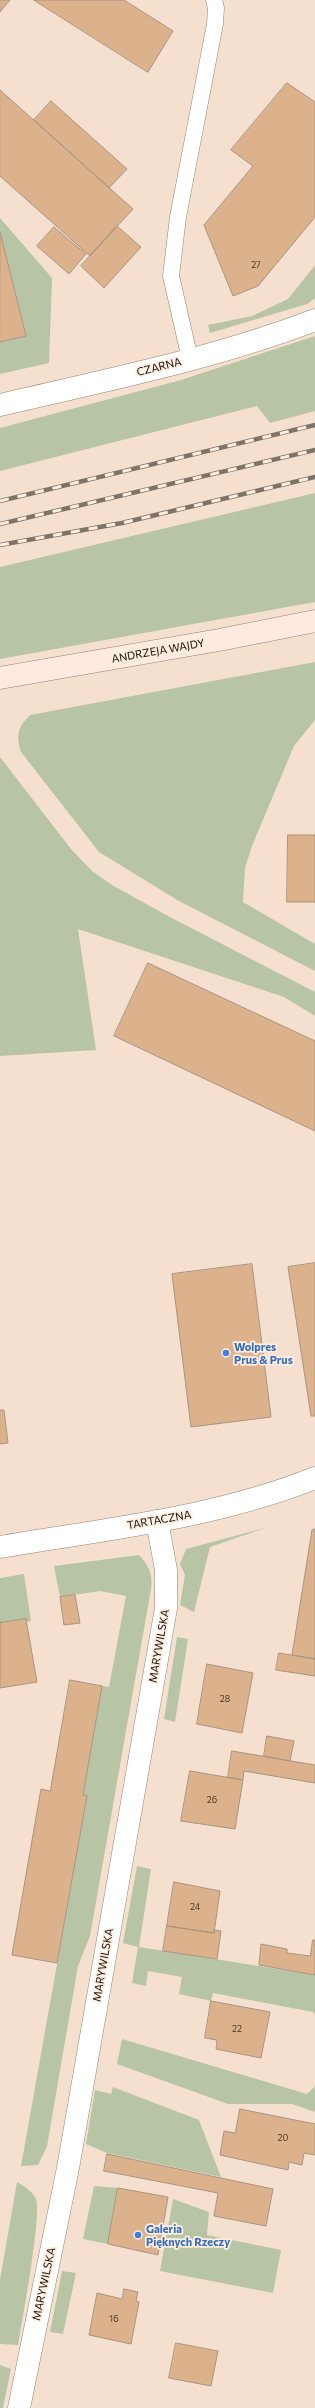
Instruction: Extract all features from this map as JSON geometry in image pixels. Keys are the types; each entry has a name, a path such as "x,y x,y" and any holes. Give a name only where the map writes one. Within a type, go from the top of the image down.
{"main road":[{"name":"ANDRZEJA WAJDY","path":"0,678 219,640 315,621"}],"street":[{"name":"CZARNA","path":"0,405 190,359 272,336 315,320"},
{"name":"TARTACZNA","path":"0,1547 157,1521 231,1506 315,1478"},
{"name":"MARYWILSKA","path":"19,2408 68,2168 166,1608 166,1570 157,1521"}],"lane":[{"path":"190,359 171,276 178,217 215,24 216,8 214,0"}],"green space":[{"path":"0,218 52,278 49,363 0,374 0,342 26,336 0,232"},
{"path":"315,265 315,298 307,304 210,333 208,325 252,316 288,299"},
{"path":"315,336 315,411 270,423 257,406 0,471 0,428 181,380"},
{"path":"315,493 315,602 0,659 0,567"},
{"path":"315,662 315,720 294,746 252,846 245,868 243,902 315,944 315,971 179,901 99,852 21,752 18,737 22,724 30,715"},
{"path":"0,757 71,849 92,871 112,885 168,916 315,992 315,1016 284,997 78,929 96,1050 0,1056"},
{"path":"268,1527 210,1547 194,1612 180,1605 185,1575 180,1564 186,1549"},
{"path":"139,1555 150,1570 151,1589 90,1936 78,1966 47,2146 38,2165 21,2166 87,1796 83,1795 102,1686 109,1687 126,1596 100,1591 60,1597 54,1566"},
{"path":"24,1574 31,1621 26,1622 26,1619 0,1623 0,1578"},
{"path":"177,1637 188,1639 175,1722 164,1719"},
{"path":"137,1866 151,1869 139,1947 315,1975 315,2015 313,2012 213,1993 211,2001 179,1994 182,1977 148,1971 146,1986 132,1983 138,1947 123,1943"},
{"path":"122,2039 307,2094 315,2086 315,2112 292,2104 228,2104 117,2064"},
{"path":"113,2087 199,2120 221,2177 107,2153 86,2144 95,2090 111,2094"},
{"path":"17,2182 33,2194 36,2199 37,2209 31,2269 18,2345 0,2344 0,2280"},
{"path":"94,2186 118,2188 108,2244 83,2239"},
{"path":"173,2199 209,2212 207,2235 281,2250 273,2293 160,2271"},
{"path":"62,2271 76,2273 63,2334 50,2332"},
{"path":"0,2365 11,2369 3,2408 0,2408"}],"building":[{"path":"0,0 10,0 0,12"},
{"path":"34,0 124,0 173,31 148,72"},
{"path":"287,83 315,102 315,217 258,286 233,296 204,225 253,166 231,150"},
{"path":"0,90 133,209 90,256 0,176"},
{"path":"51,101 127,169 109,188 34,120"},
{"path":"117,226 141,247 104,288 81,266"},
{"path":"54,227 86,254 69,274 37,246"},
{"path":"0,232 26,336 0,342"},
{"path":"288,835 315,835 315,902 287,902"},
{"path":"148,963 315,1041 315,1131 114,1036"},
{"path":"315,1263 315,1416 311,1416 288,1267"},
{"path":"252,1264 271,1417 191,1427 172,1274"},
{"path":"0,1410 4,1410 8,1443 0,1444"},
{"path":"315,1529 315,1659 292,1655 312,1530"},
{"path":"75,1595 80,1623 64,1625 60,1597"},
{"path":"26,1619 37,1682 0,1688 0,1623"},
{"path":"279,1653 315,1659 315,1676 276,1670"},
{"path":"207,1664 253,1673 242,1733 197,1724"},
{"path":"70,1680 102,1686 83,1795 87,1796 57,1963 12,1955 41,1789 50,1791"},
{"path":"267,1736 294,1741 290,1761 264,1756"},
{"path":"232,1751 315,1765 315,1783 244,1771 243,1780 228,1777"},
{"path":"190,1771 243,1780 235,1829 181,1821"},
{"path":"174,1882 220,1891 214,1933 167,1926"},
{"path":"167,1926 214,1933 214,1930 221,1931 217,1959 163,1951"},
{"path":"313,1940 315,1940 315,1975 259,1965 261,1944 287,1949 287,1953 310,1956"},
{"path":"211,2001 270,2012 261,2058 216,2049 217,2040 205,2038"},
{"path":"240,2109 315,2124 315,2155 304,2153 302,2165 289,2162 288,2170 220,2155 224,2131 235,2133"},
{"path":"107,2154 273,2189 266,2226 214,2216 218,2193 104,2171"},
{"path":"118,2188 168,2197 158,2255 108,2244"},
{"path":"124,2289 138,2292 136,2301 139,2302 131,2344 89,2335 97,2293 122,2299"},
{"path":"176,2343 218,2351 211,2386 169,2378"}],"railway":[{"path":"0,501 315,425"},
{"path":"0,524 315,450"},
{"path":"0,545 122,523 315,477"}],"place":[{"name":"Wolpres Prus & Prus","path":"226,1353"},
{"name":"Galeria Pięknych Rzeczy","path":"138,2235"}]}
